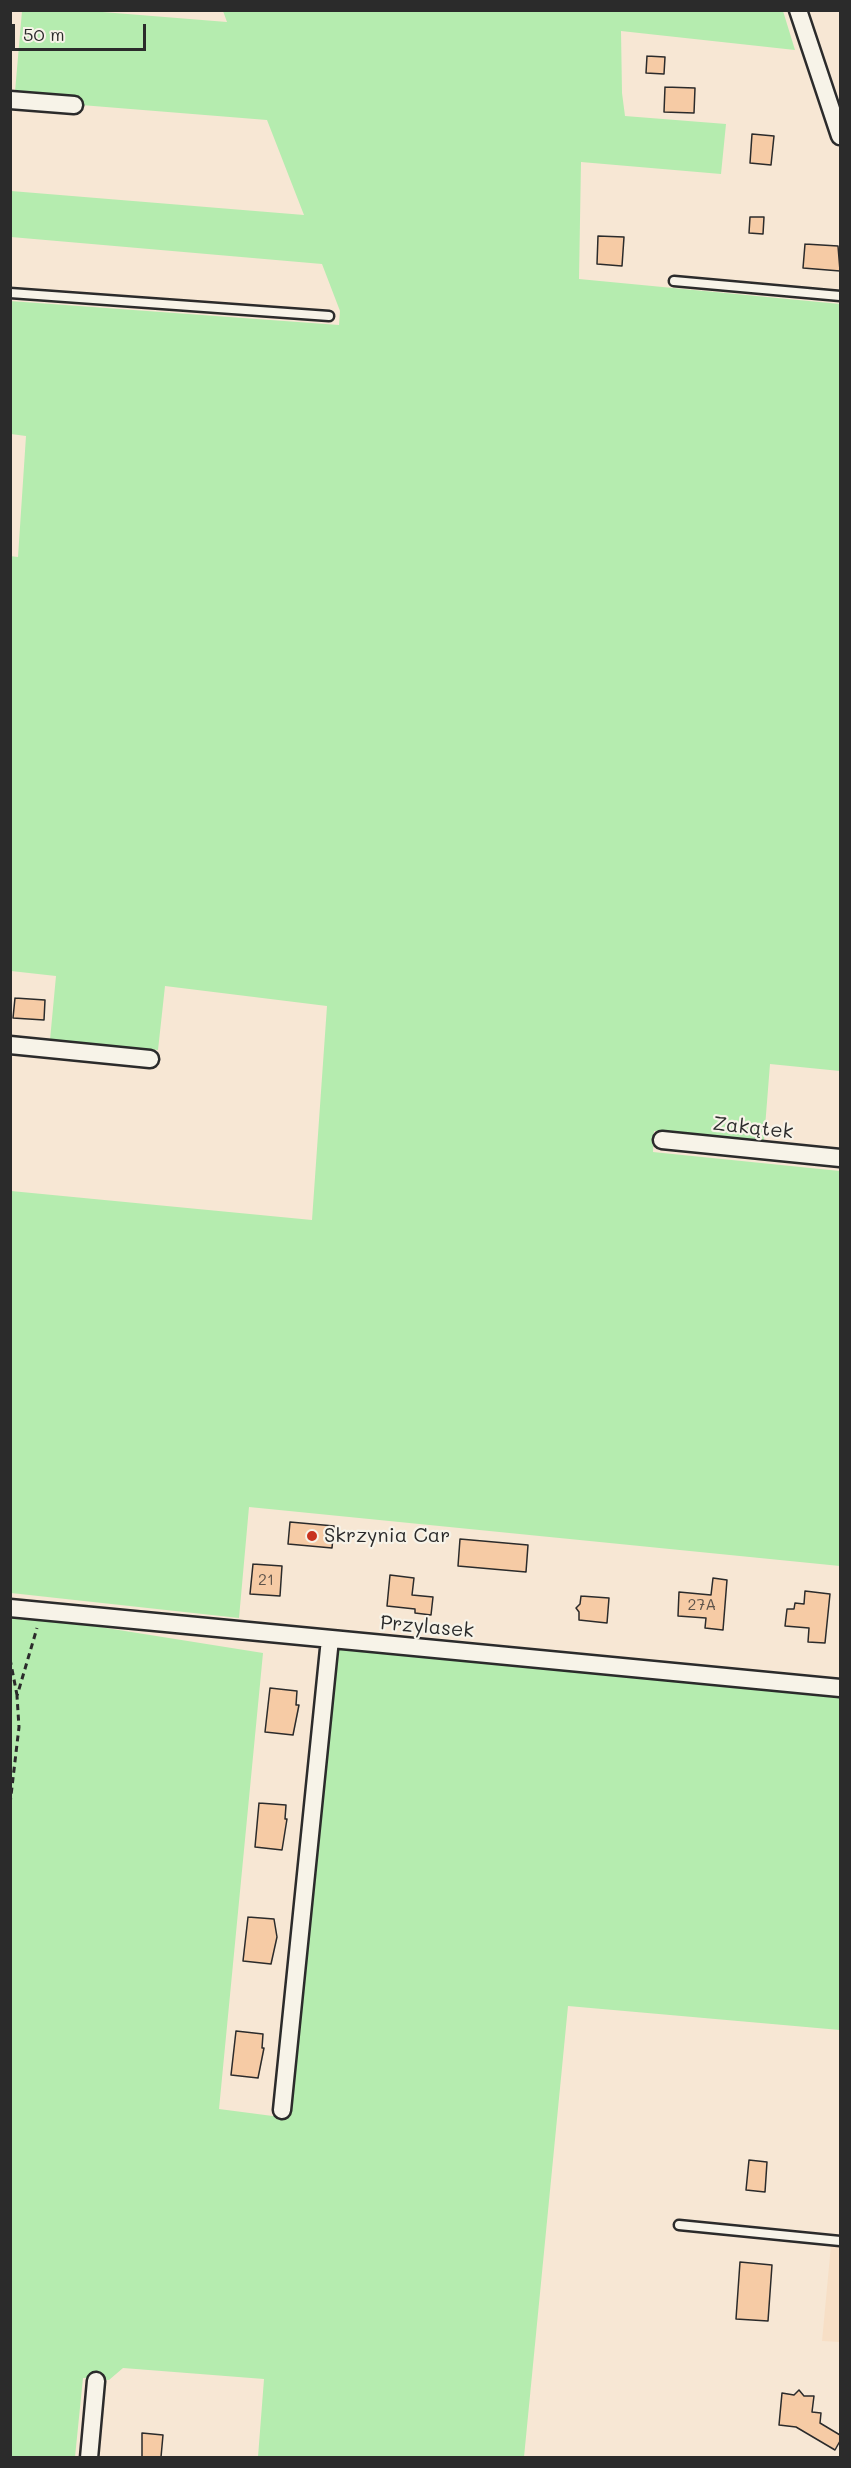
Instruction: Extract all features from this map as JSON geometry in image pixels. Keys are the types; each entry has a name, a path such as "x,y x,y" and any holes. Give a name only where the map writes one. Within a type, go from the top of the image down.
{"street":[{"path":"798,10 840,136"},
{"path":"10,100 74,105"},
{"path":"10,1045 150,1059"},
{"name":"Zakątek","path":"662,1140 840,1158"},
{"name":"Przylasek","path":"10,1608 840,1688"},
{"path":"282,2110 330,1639"},
{"path":"89,2457 96,2381"}],"lane":[{"path":"674,281 840,296"},
{"path":"10,293 329,316"},
{"path":"679,2225 840,2241"}],"path":[{"path":"17,1696 41,1611"},
{"path":"10,1659 17,1696 19,1727 10,1804"}],"shaded area":[{"path":"831,2245 840,2246 840,2342 822,2341"}],"green space":[{"path":"22,11 90,11 227,22 223,11 783,11 795,50 621,31 622,93 625,116 726,124 721,174 581,162 579,279 840,304 840,1071 770,1064 764,1140 654,1131 653,1152 840,1171 840,1566 249,1507 239,1618 11,1593 11,1191 312,1220 327,1006 165,986 158,1050 50,1040 56,976 11,971 10,556 18,557 26,436 11,434 10,301 339,325 340,311 322,264 11,237 11,191 304,215 267,120 81,105 82,99 15,92"},
{"path":"10,1617 56,1620 263,1653 219,2109 288,2118 337,1645 840,1695 840,2030 568,2006 524,2457 258,2457 264,2379 123,2368 109,2380 83,2378 75,2457 11,2457"}],"building":[{"path":"647,56 665,57 664,74 646,73"},
{"path":"665,87 695,88 694,113 664,112"},
{"path":"752,134 774,136 771,165 750,163"},
{"path":"750,217 764,217 763,234 749,233"},
{"path":"598,236 624,237 622,266 597,264"},
{"path":"805,244 838,246 840,271 803,268"},
{"path":"15,998 45,1000 44,1020 13,1018"},
{"path":"290,1522 334,1526 332,1548 288,1544"},
{"path":"460,1539 528,1545 526,1572 458,1566"},
{"path":"253,1564 282,1566 280,1596 250,1594"},
{"path":"390,1575 414,1578 412,1595 433,1597 431,1615 415,1613 415,1609 387,1606"},
{"path":"713,1578 727,1580 723,1630 705,1628 706,1618 678,1616 679,1592 711,1595"},
{"path":"805,1591 830,1594 825,1643 808,1642 809,1628 785,1626 787,1609 794,1609 795,1603 804,1604"},
{"path":"581,1596 609,1598 607,1623 579,1620 579,1612 576,1608 580,1604"},
{"path":"270,1688 297,1691 296,1705 299,1705 293,1735 265,1732"},
{"path":"259,1803 286,1805 285,1819 287,1819 282,1850 255,1847"},
{"path":"248,1917 274,1919 277,1937 271,1964 243,1961"},
{"path":"236,2031 263,2034 262,2048 264,2048 258,2078 231,2075"},
{"path":"749,2160 767,2162 765,2192 746,2190"},
{"path":"740,2262 772,2265 768,2321 736,2319"},
{"path":"799,2390 804,2396 814,2396 812,2412 821,2413 820,2423 840,2435 840,2441 835,2450 796,2427 779,2425 782,2393 794,2395"},
{"path":"142,2433 163,2435 161,2457 142,2457"}],"place":[{"name":"Skrzynia Car","path":"312,1536"}]}
